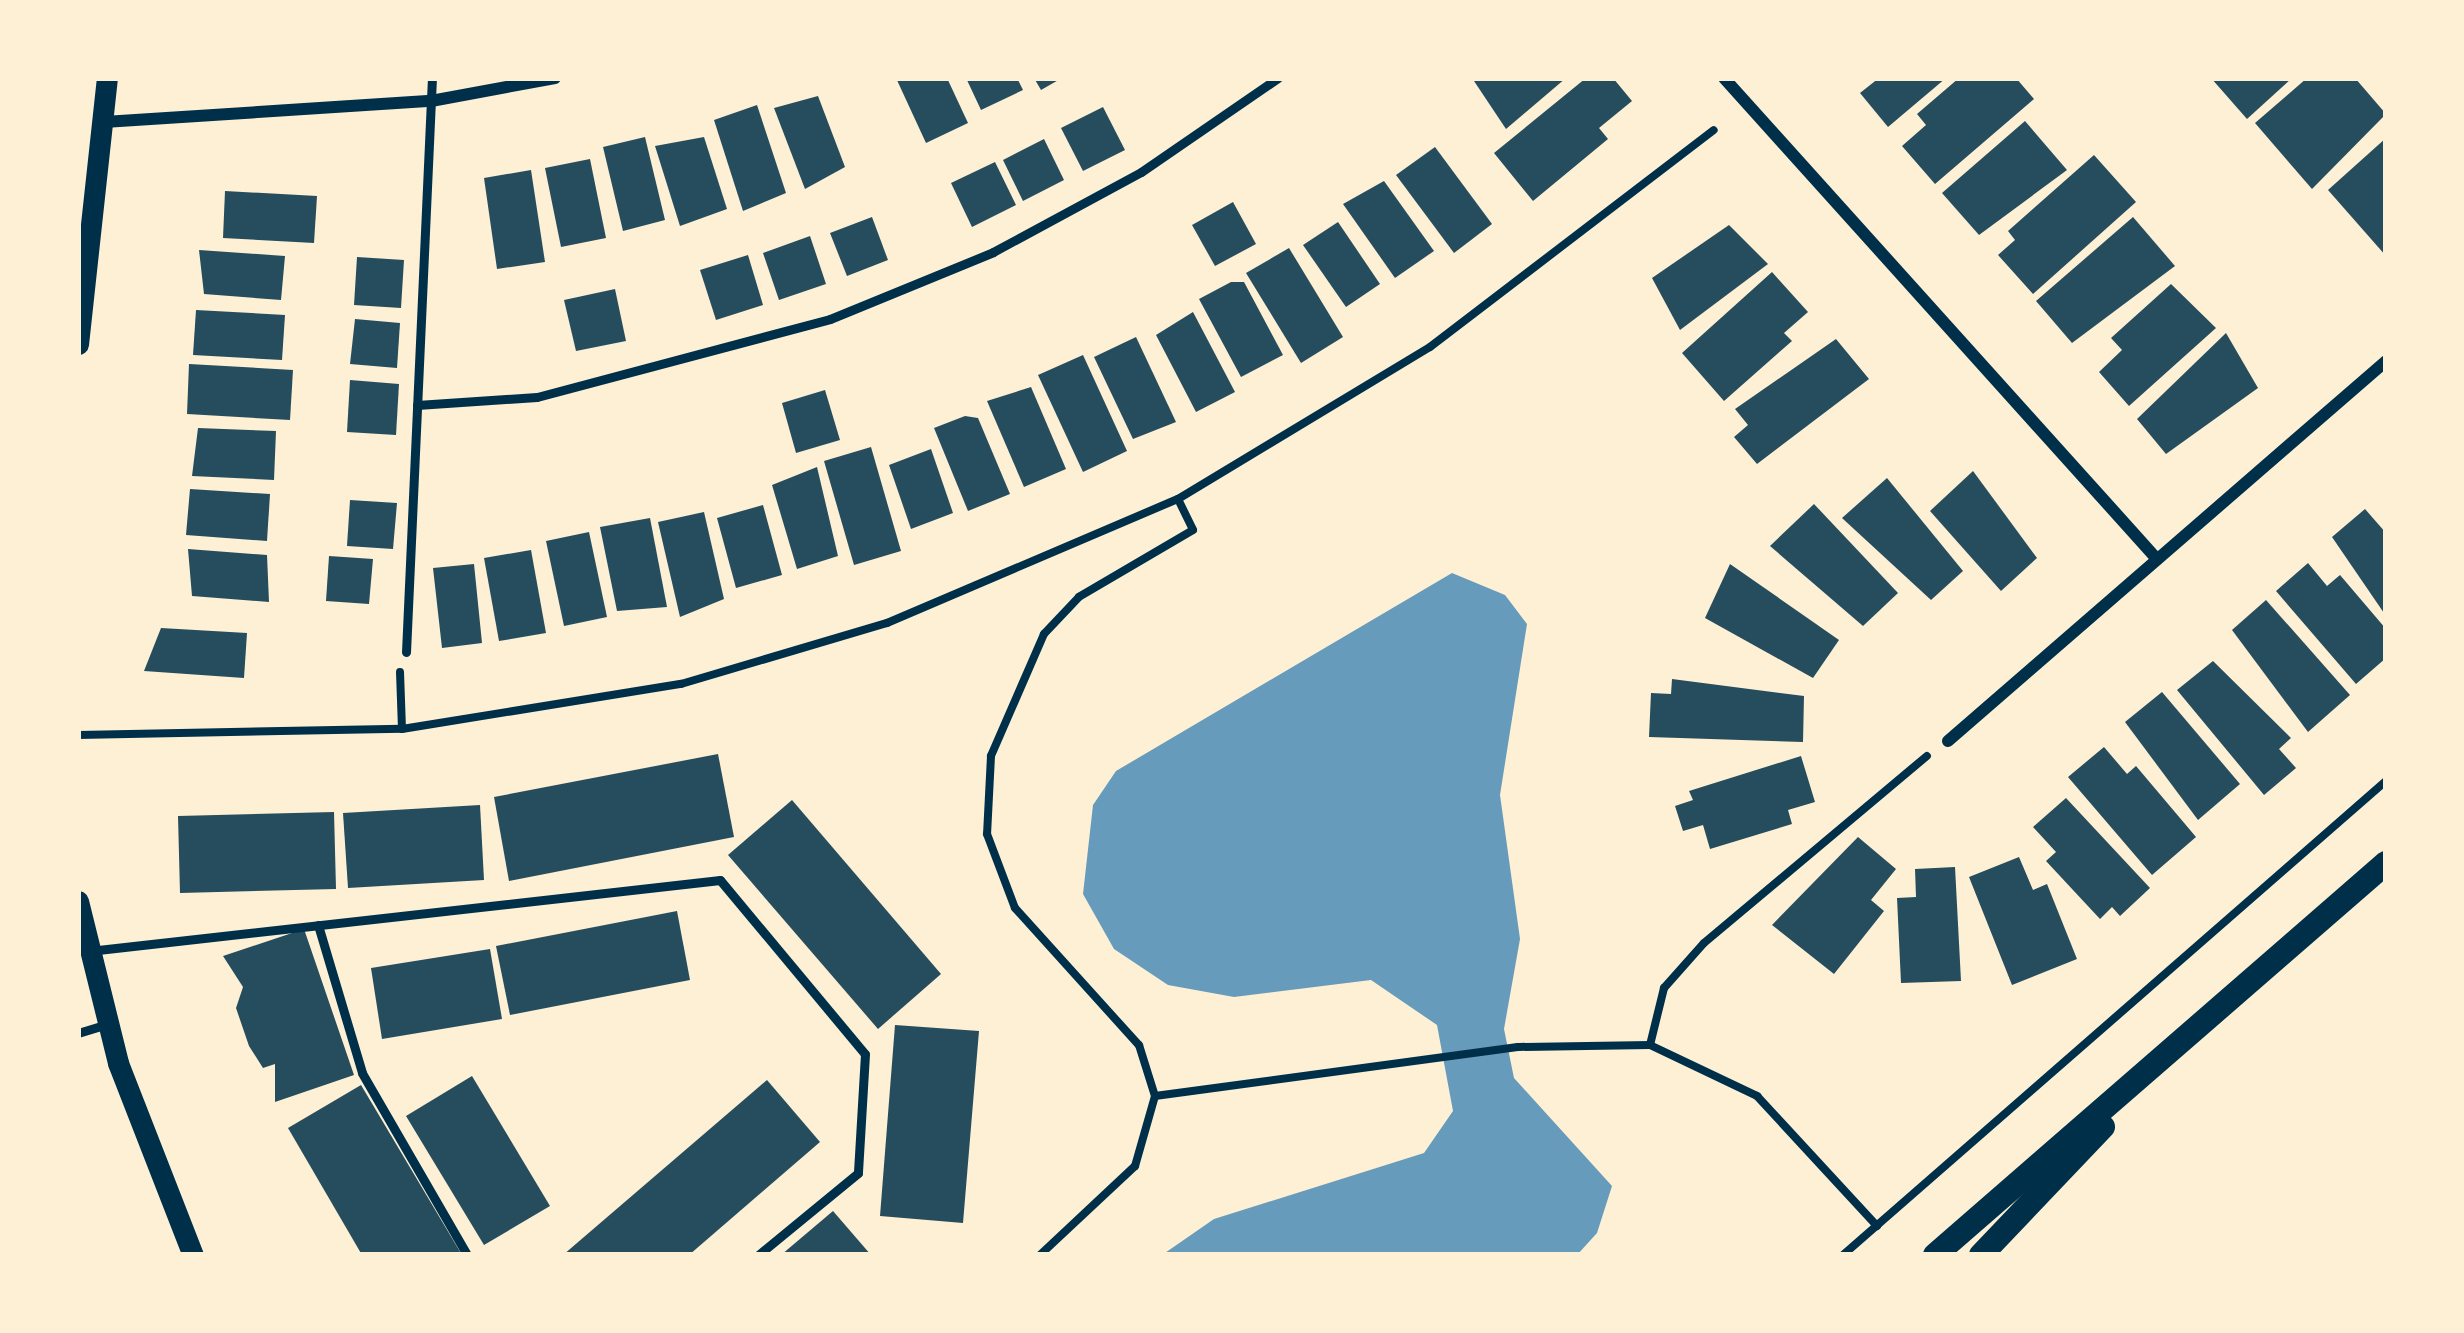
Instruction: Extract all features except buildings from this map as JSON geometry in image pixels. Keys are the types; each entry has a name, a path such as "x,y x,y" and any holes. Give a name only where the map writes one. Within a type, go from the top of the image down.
{"main road":[{"path":"1935,1255 2386,863"},
{"path":"1981,1255 2186,1038"}],"street":[{"path":"78,344 107,78"},
{"path":"104,122 431,101 555,78"},
{"path":"1724,78 2156,558"},
{"path":"1948,741 2386,361"},
{"path":"78,901 106,1024 193,1255"}],"lane":[{"path":"406,652 433,78"},
{"path":"417,406 537,397 830,319 992,252 1141,172 1278,78"},
{"path":"86,951 720,880 865,1054 858,1172 758,1255"},
{"path":"318,925 362,1073 467,1255"},
{"path":"78,1033 106,1024"}],"path":[{"path":"78,735 402,729 802,652 1178,499 1430,347 1714,130"},
{"path":"1040,1255 1136,1166 1155,1096 1139,1045 1015,908 986,794 1018,673 1079,597 1193,530 1178,499"},
{"path":"402,729 406,652"},
{"path":"1650,1045 1664,988 1704,943 1948,741"},
{"path":"1843,1255 2386,781"},
{"path":"1155,1096 1518,1047 1650,1045 1757,1096 1877,1226"}],"water":[{"path":"1452,573 1505,595 1527,624 1500,795 1520,939 1504,1029 1514,1078 1612,1186 1597,1233 1577,1255 1162,1255 1214,1219 1424,1153 1453,1111 1437,1025 1371,980 1234,997 1168,985 1114,949 1083,894 1093,805 1116,771"}]}
